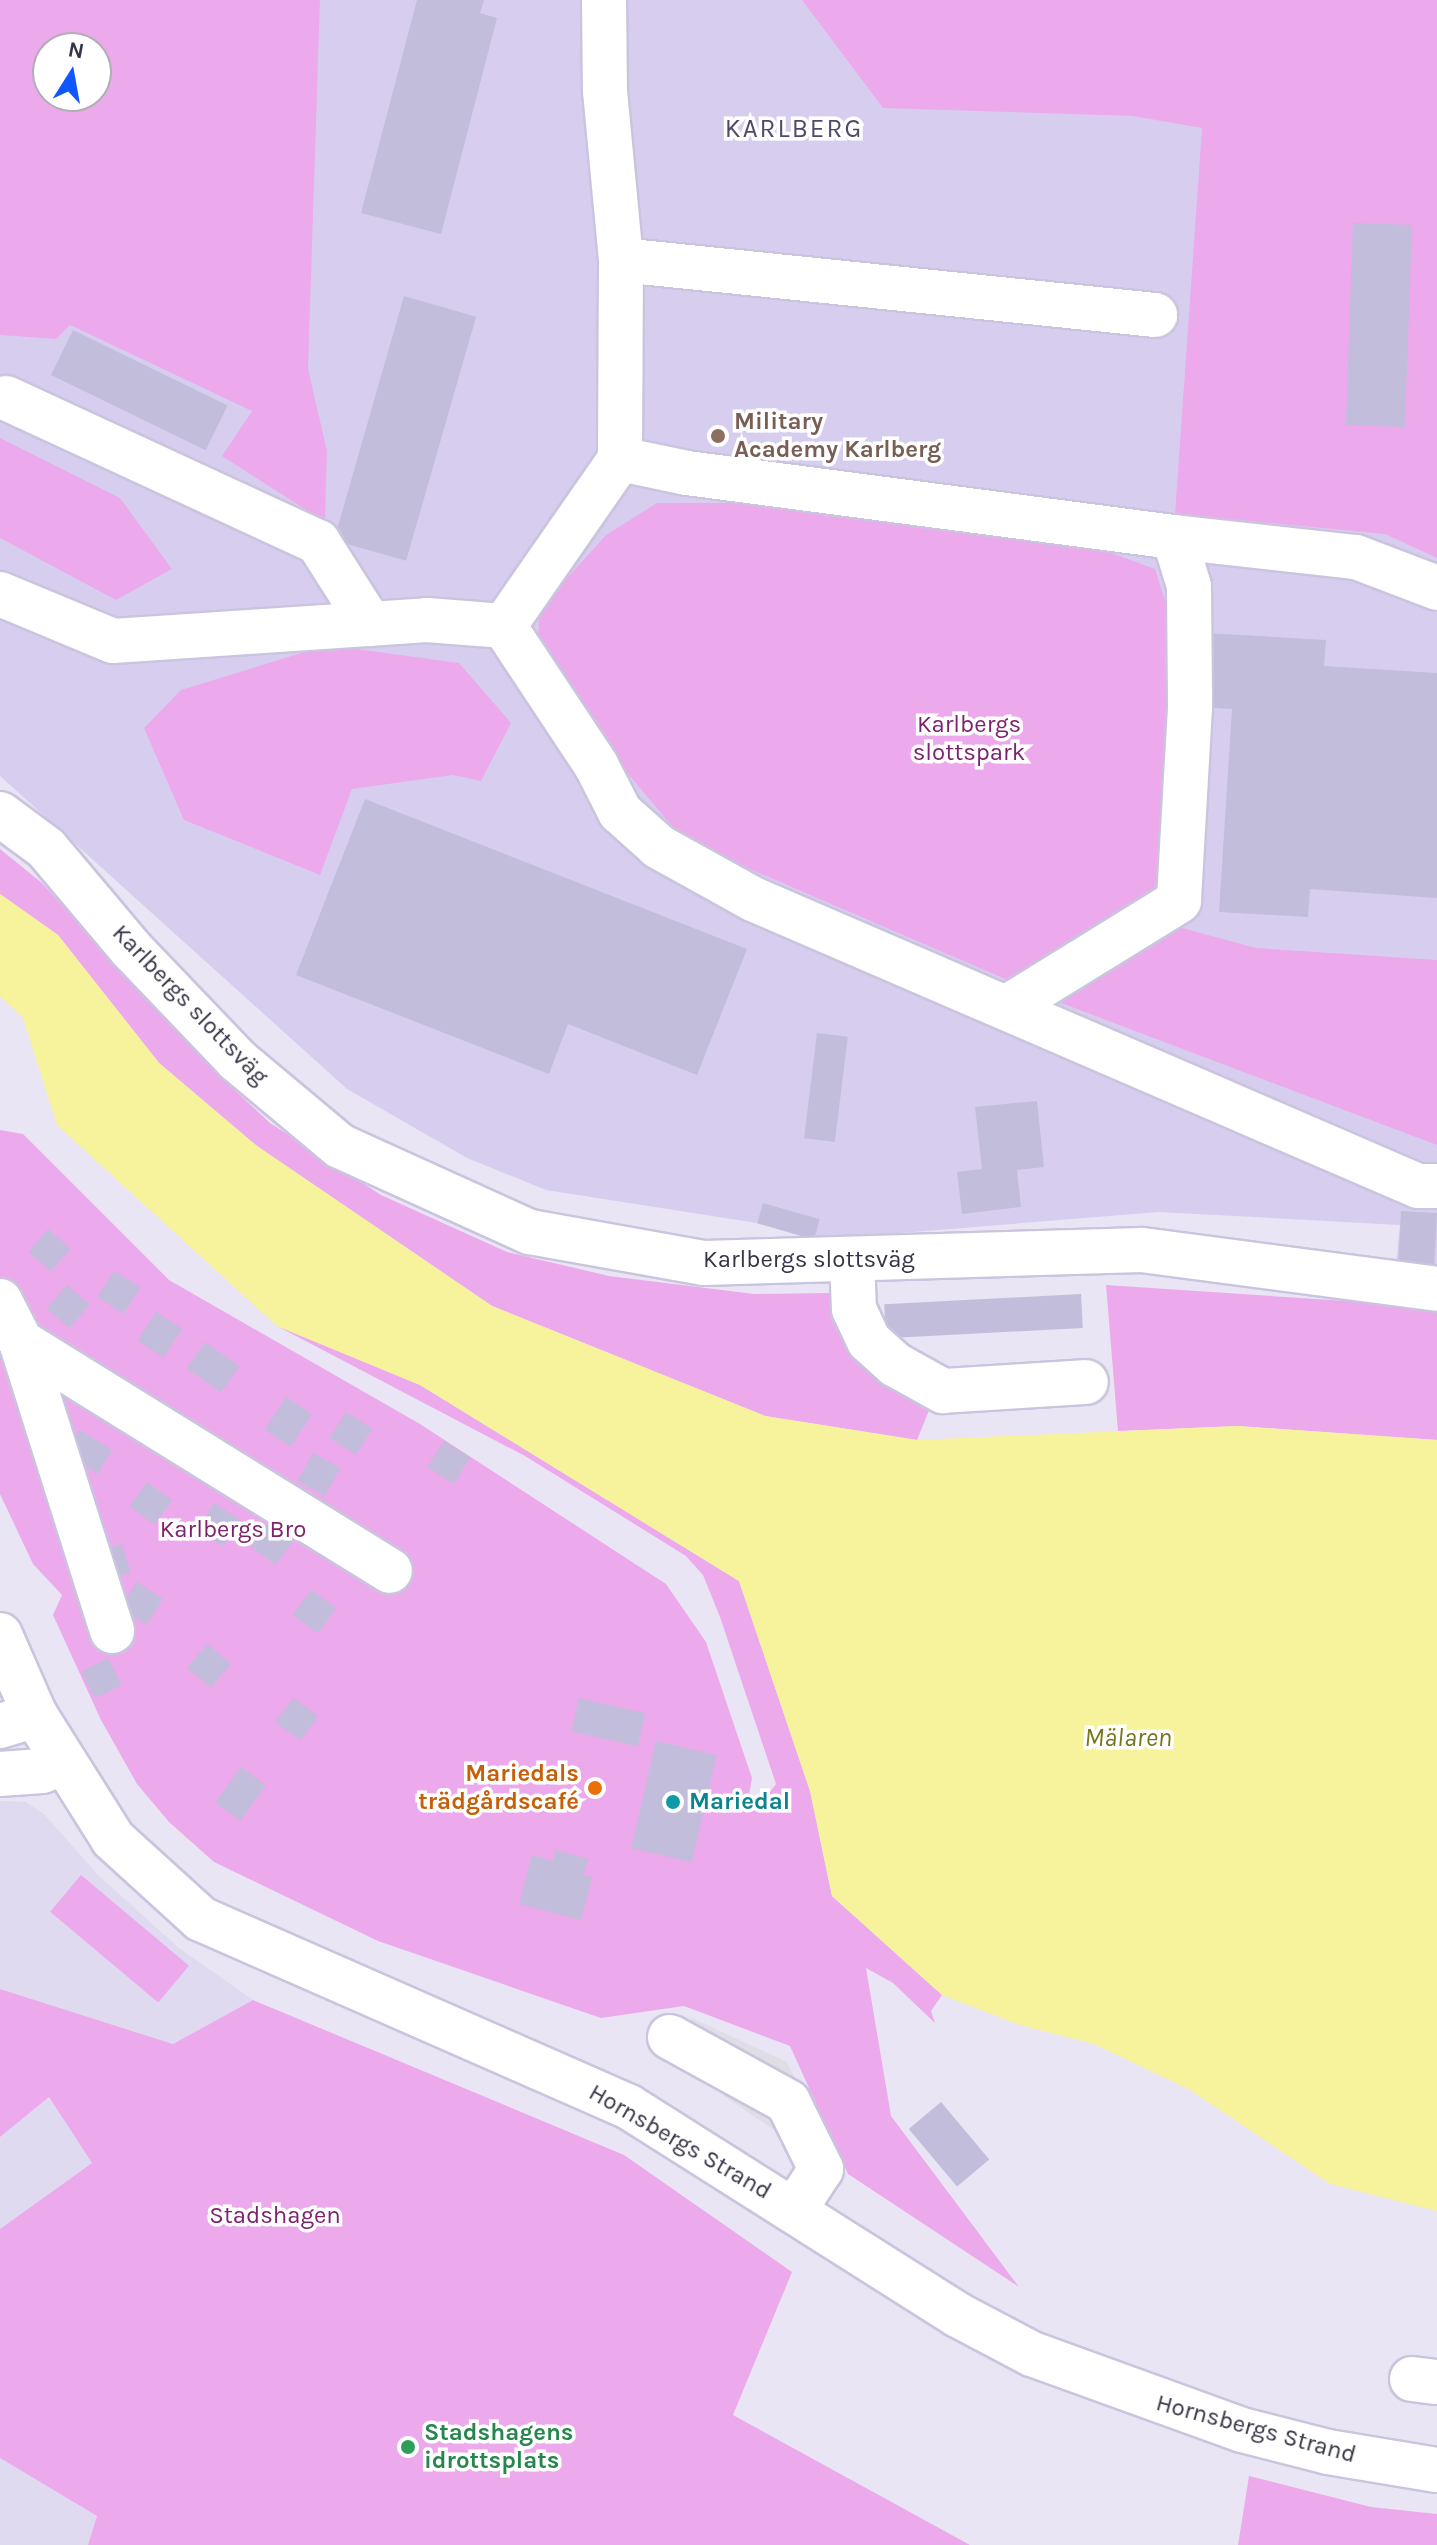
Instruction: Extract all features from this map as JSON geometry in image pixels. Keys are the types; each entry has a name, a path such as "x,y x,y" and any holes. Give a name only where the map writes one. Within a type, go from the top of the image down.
{"street":[{"path":"504,626 620,459 621,260 605,91 604,0"},
{"path":"621,260 1155,315"},
{"path":"6,398 318,542 370,624"},
{"path":"620,459 687,473 1174,537 1356,557 1437,588"},
{"path":"1009,1006 1179,901 1190,708 1189,586 1174,537"},
{"path":"0,594 113,641 427,620 504,626"},
{"path":"504,626 596,765 620,812 659,847 753,899 1009,1006 1418,1186 1437,1186"},
{"name":"Karlbergs slottsväg","path":"0,814 46,848 132,950 237,1060 340,1146 530,1232 704,1263 1142,1250 1437,1289"},
{"path":"852,1260 854,1309 869,1341 896,1365 943,1391 1086,1382"},
{"path":"0,1301 21,1342 112,1631"},
{"path":"21,1342 390,1571"},
{"name":"Hornsbergs Strand","path":"0,1635 18,1720 63,1763 113,1839 201,1919 629,2107 795,2209 958,2315 1096,2382 1271,2438 1437,2470"},
{"path":"0,1774 42,1771 63,1763"},
{"path":"670,2037 788,2102 821,2169 795,2209"}],"shaded area":[{"name":"Military Academy Karlberg","path":"0,0 1437,0 1437,1312 1392,1304 1400,1225 1159,1212 814,1240 757,1223 546,1190 467,1158 347,1089 0,776"},
{"path":"0,1801 26,1802 45,1815 98,1875 179,1948 253,2000 173,2044 0,1989"},
{"path":"692,2018 787,2062 825,2142 796,2145 667,2057"},
{"path":"49,2097 92,2163 0,2229 0,2137"},
{"path":"0,2458 97,2516 88,2545 0,2545"}],"green space":[{"path":"0,0 320,0 308,369 327,451 325,522 222,456 252,411 70,325 56,339 0,335"},
{"path":"802,0 1437,0 1437,558 1385,534 1175,514 1202,128 1133,116 883,108"},
{"path":"0,438 120,498 172,569 116,600 0,538"},
{"name":"Karlbergs slottspark","path":"657,503 748,503 1098,548 1155,569 1169,613 1171,925 1256,948 1437,960 1437,1145 1061,1003 745,867 672,826 613,756 538,641 539,609 606,535"},
{"path":"327,645 459,663 511,723 481,781 453,775 352,789 320,875 184,820 144,728 181,690"},
{"path":"0,849 42,883 209,1066 270,1123 381,1195 507,1252 609,1276 754,1294 830,1293 838,1320 932,1403 917,1440 765,1416 492,1306 257,1146 159,1063 58,935 0,894"},
{"name":"Karlbergs Bro","path":"0,1130 23,1134 169,1280 420,1424 666,1584 706,1642 752,1778 747,1807 759,1806 776,1784 720,1617 703,1575 686,1556 525,1456 277,1326 420,1385 739,1581 810,1791 832,1896 942,1995 931,2011 935,2023 893,1983 866,1968 891,2116 1019,2287 848,2174 790,2046 684,2006 601,2018 378,1941 214,1862 169,1822 137,1784 101,1720 53,1615 62,1595 33,1564 0,1494"},
{"path":"1106,1285 1392,1304 1437,1312 1437,1440 1238,1426 1118,1431"},
{"path":"81,1875 189,1966 158,2002 50,1912"},
{"name":"Stadshagen","path":"0,1989 173,2044 253,2000 624,2155 792,2272 733,2415 970,2545 88,2545 97,2516 0,2458 0,2229 92,2163 49,2097 0,2137"},
{"path":"1249,2476 1371,2507 1437,2514 1437,2545 1238,2545"}],"water":[{"name":"Mälaren","path":"0,894 58,935 159,1063 257,1146 492,1306 765,1416 917,1440 1238,1426 1437,1440 1437,2211 1330,2184 1190,2090 1094,2044 1020,2025 942,1995 832,1896 810,1791 739,1581 420,1385 277,1326 57,1125 23,1018 0,996"}],"building":[{"path":"417,0 484,0 480,13 497,18 441,234 361,213"},
{"path":"1353,223 1412,225 1405,427 1346,425"},
{"path":"404,296 476,317 406,561 334,540"},
{"path":"73,330 228,405 206,450 51,375"},
{"path":"1206,633 1326,640 1324,666 1437,673 1437,898 1310,889 1308,917 1219,912 1232,709 1201,707"},
{"path":"365,799 747,949 697,1075 568,1024 549,1074 296,975"},
{"path":"817,1033 848,1037 835,1142 804,1138"},
{"path":"1037,1101 1044,1167 1017,1170 1021,1207 962,1214 957,1172 982,1169 975,1107"},
{"path":"763,1203 820,1219 814,1239 757,1223"},
{"path":"1401,1211 1437,1213 1434,1266 1398,1264"},
{"path":"48,1229 71,1249 51,1271 28,1252"},
{"path":"114,1271 140,1287 124,1314 98,1297"},
{"path":"67,1285 90,1305 69,1328 47,1308"},
{"path":"1081,1294 1083,1328 886,1338 884,1304"},
{"path":"156,1312 182,1329 163,1357 137,1341"},
{"path":"205,1342 239,1366 221,1392 187,1368"},
{"path":"286,1397 312,1414 291,1447 265,1430"},
{"path":"346,1412 372,1428 356,1455 330,1438"},
{"path":"80,1430 112,1450 97,1474 65,1454"},
{"path":"444,1441 470,1457 454,1484 428,1467"},
{"path":"313,1453 340,1468 325,1496 297,1481"},
{"path":"147,1482 172,1500 154,1524 129,1506"},
{"path":"214,1503 240,1520 223,1546 197,1529"},
{"path":"270,1520 295,1538 276,1565 251,1547"},
{"path":"122,1544 131,1573 102,1581 93,1553"},
{"path":"137,1582 163,1599 146,1625 120,1608"},
{"path":"311,1590 336,1608 318,1633 293,1615"},
{"path":"207,1644 231,1664 211,1688 187,1668"},
{"path":"108,1658 122,1685 95,1698 81,1672"},
{"path":"293,1698 318,1716 300,1740 275,1722"},
{"path":"579,1698 645,1713 638,1746 571,1731"},
{"name":"Mariedal","path":"656,1741 716,1755 692,1862 631,1848"},
{"path":"241,1767 266,1785 240,1821 215,1803"},
{"path":"556,1850 588,1859 583,1875 592,1877 581,1920 519,1904 532,1855 553,1861"},
{"path":"941,2102 989,2159 957,2186 909,2129"}],"place":[{"name":"Military Academy Karlberg","path":"718,436"},
{"name":"Mariedals trädgårdscafé","path":"595,1788"},
{"name":"Mariedal","path":"673,1802"},
{"name":"Stadshagens idrottsplats","path":"408,2447"}],"district":[{"name":"KARLBERG","path":"794,129"}]}
